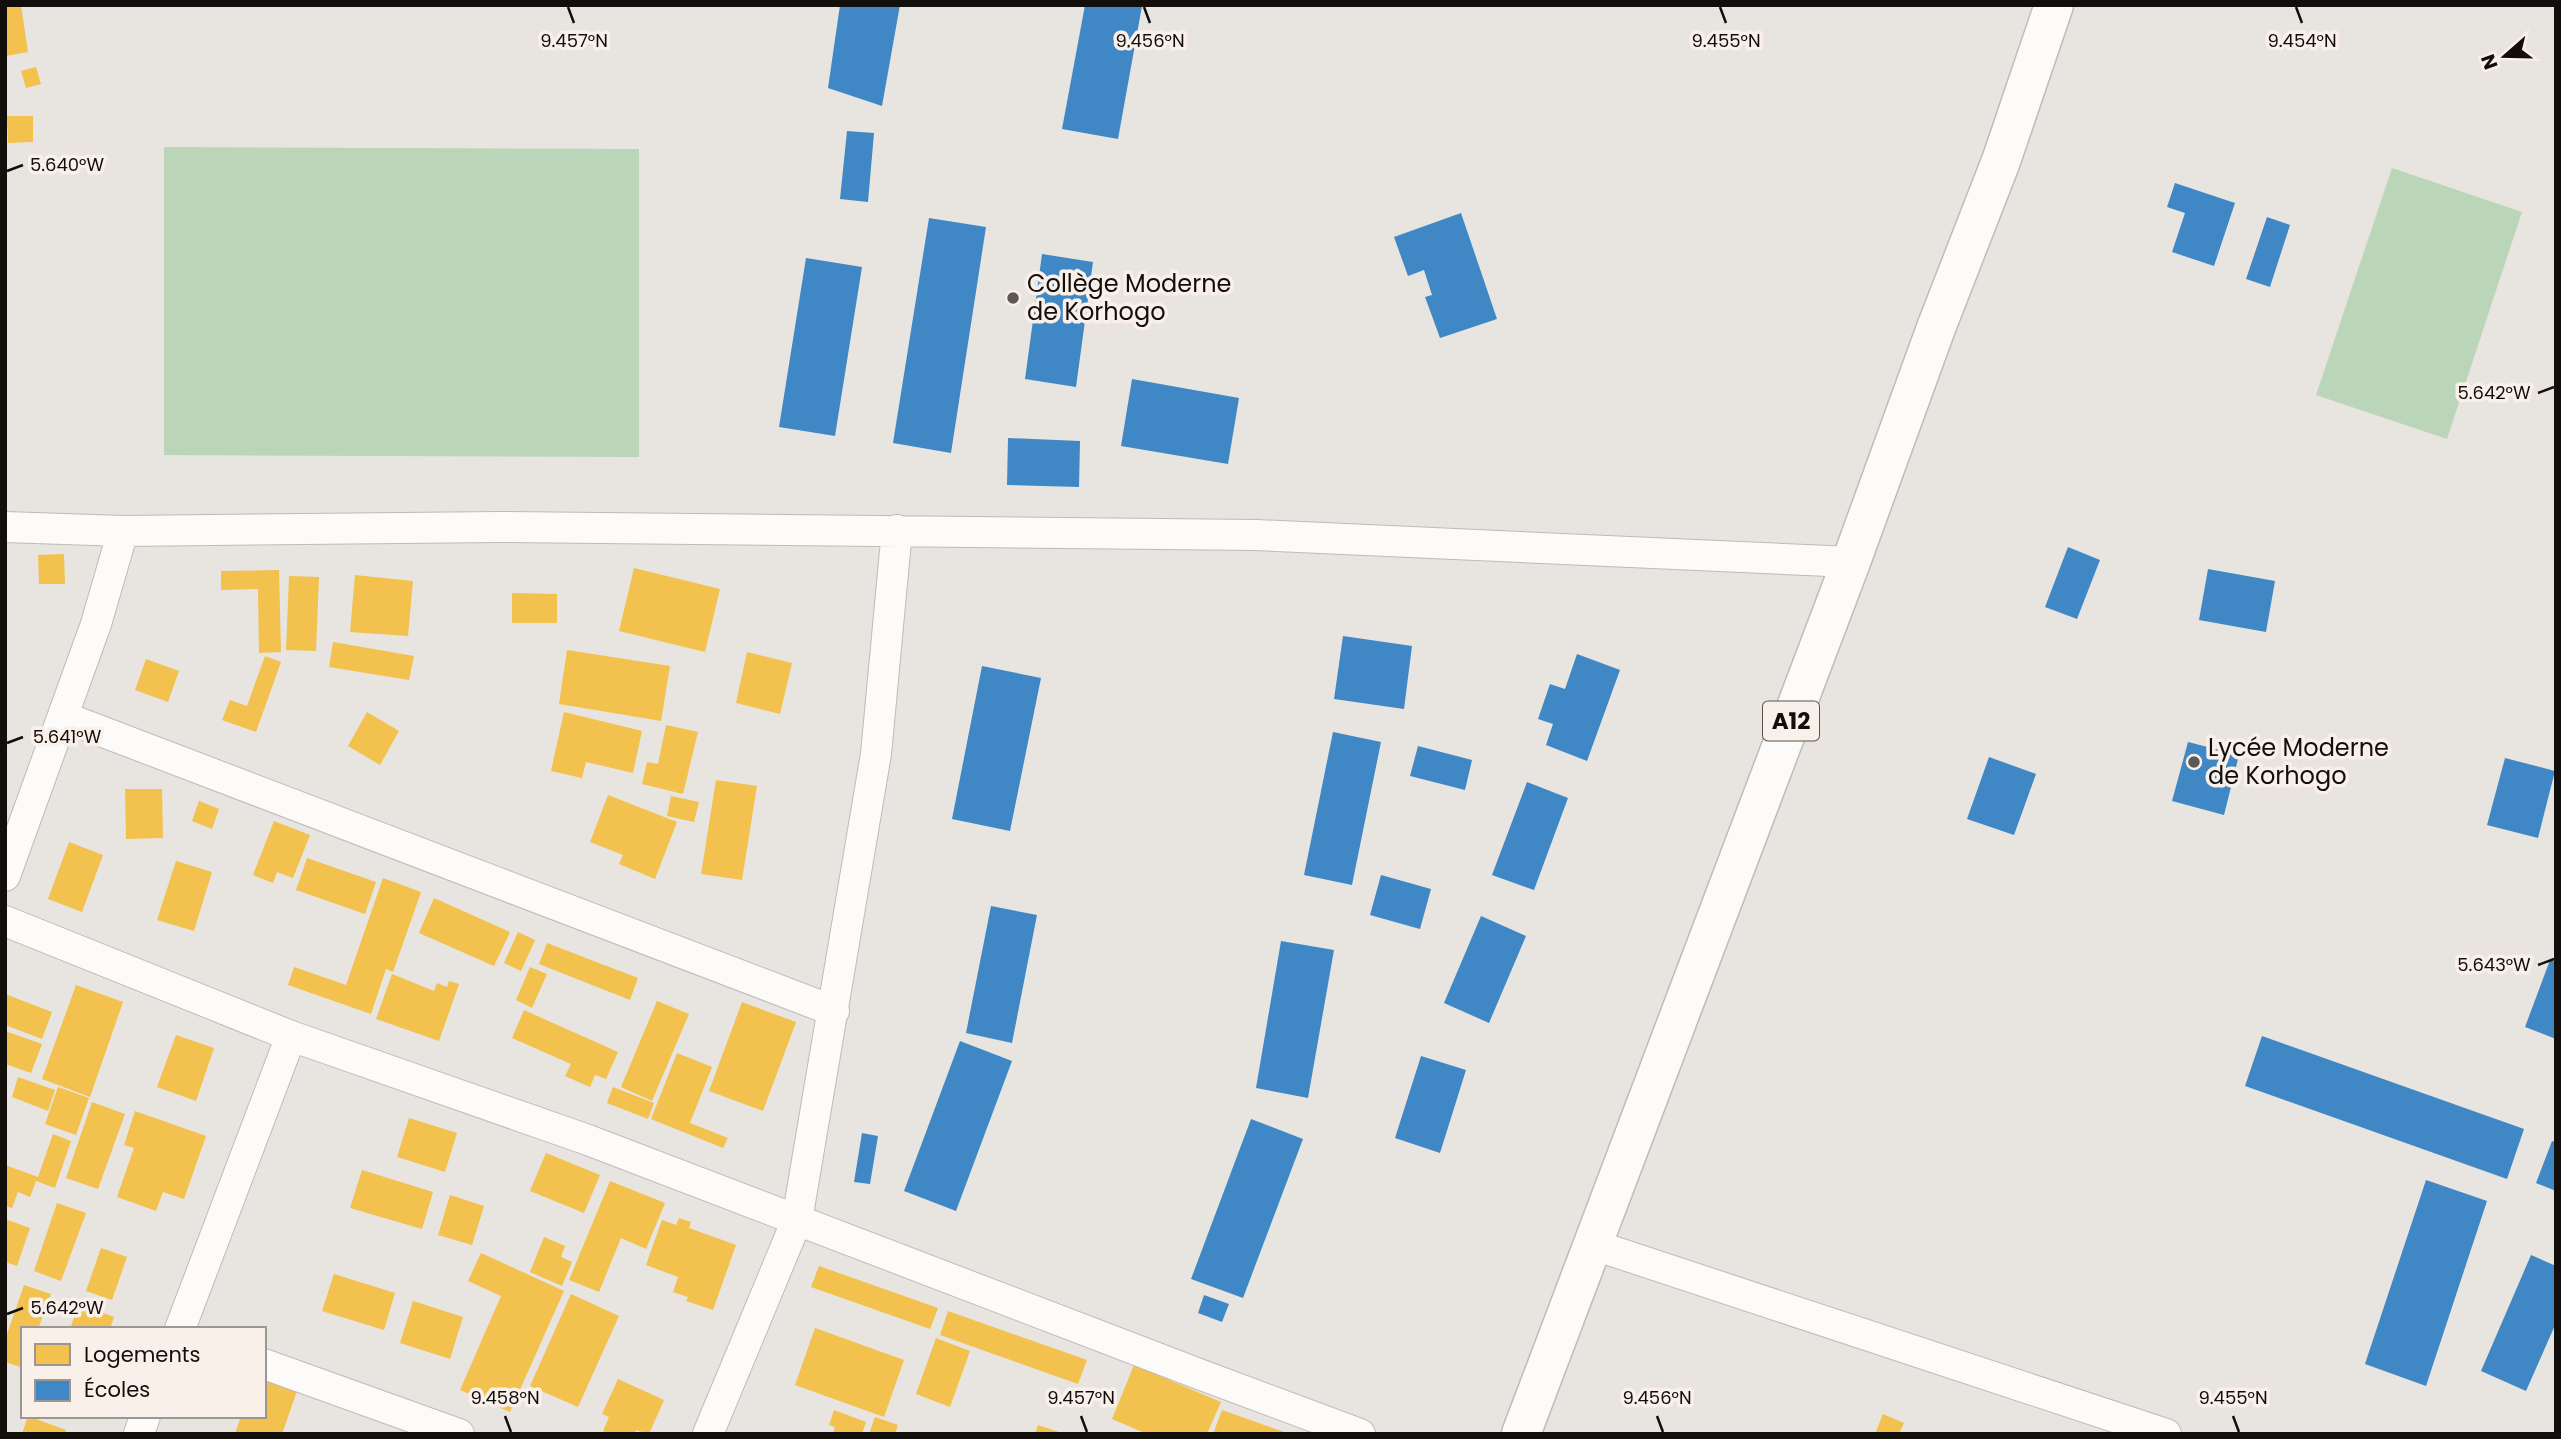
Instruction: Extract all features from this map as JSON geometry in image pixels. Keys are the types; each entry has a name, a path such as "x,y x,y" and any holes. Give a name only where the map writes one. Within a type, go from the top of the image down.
{"main road":[{"name":"A12","path":"1521,1434 2001,161 2054,5"}],"street":[{"path":"5,527 123,531 485,527 1256,535 1851,562"},
{"path":"708,1434 797,1220 876,754 897,530"},
{"path":"5,876 96,624 123,531"},
{"path":"64,717 834,1011"},
{"path":"5,921 290,1035 588,1140 1360,1434"},
{"path":"181,1327 290,1035"},
{"path":"1591,1244 2146,1431"},
{"path":"266,1365 459,1434"}],"green space":[{"path":"164,147 639,149 639,457 164,455"},
{"path":"2392,168 2522,212 2447,439 2316,395"}],"building: Logements":[{"path":"5,5 21,5 28,52 6,56"},
{"path":"36,67 41,84 26,88 21,71"},
{"path":"7,116 33,116 33,142 8,143"},
{"path":"64,554 65,584 39,584 38,555"},
{"path":"634,568 720,589 705,652 619,631"},
{"path":"279,570 281,652 259,653 258,589 221,590 221,571"},
{"path":"355,575 413,581 408,636 350,632"},
{"path":"289,576 319,577 316,651 286,650"},
{"path":"512,593 557,594 557,623 512,623"},
{"path":"333,642 414,656 409,680 329,667"},
{"path":"567,650 670,666 661,721 559,704"},
{"path":"747,652 792,663 780,714 736,703"},
{"path":"265,656 281,662 256,732 222,720 230,700 247,706"},
{"path":"146,659 179,671 168,702 135,690"},
{"path":"367,712 399,731 380,765 348,746"},
{"path":"564,712 642,731 633,773 586,762 582,778 551,771"},
{"path":"666,725 698,732 683,794 642,784 647,762 658,764"},
{"path":"716,780 757,786 742,880 701,874"},
{"path":"125,789 162,789 163,838 126,839"},
{"path":"608,795 677,822 655,879 619,864 623,855 590,842"},
{"path":"671,796 699,802 694,822 667,816"},
{"path":"199,801 219,809 212,829 192,821"},
{"path":"274,821 310,835 293,878 277,872 273,883 253,875"},
{"path":"69,842 103,855 82,912 48,899"},
{"path":"307,858 376,882 365,914 296,890"},
{"path":"176,861 212,872 194,931 157,920"},
{"path":"383,878 421,892 393,972 386,969 371,1014 288,985 294,967 346,985"},
{"path":"434,898 510,932 494,966 419,933"},
{"path":"518,932 535,940 521,971 504,963"},
{"path":"547,943 638,978 630,1000 539,964"},
{"path":"530,967 547,974 532,1008 516,1000"},
{"path":"392,974 434,991 437,983 447,987 449,981 459,984 439,1041 376,1019"},
{"path":"76,985 123,1002 90,1097 42,1079"},
{"path":"5,994 52,1012 42,1039 5,1025"},
{"path":"657,1001 689,1014 652,1101 621,1087"},
{"path":"742,1002 796,1022 763,1111 709,1091"},
{"path":"524,1010 618,1052 606,1079 595,1075 590,1087 565,1076 571,1064 512,1038"},
{"path":"5,1031 42,1044 31,1073 5,1064"},
{"path":"176,1035 214,1048 196,1101 157,1087"},
{"path":"677,1053 712,1067 690,1123 728,1138 723,1148 651,1119"},
{"path":"18,1077 55,1090 48,1111 12,1097"},
{"path":"58,1087 89,1098 76,1135 45,1124"},
{"path":"613,1087 654,1103 648,1119 607,1103"},
{"path":"92,1102 125,1114 98,1189 66,1178"},
{"path":"135,1111 206,1136 184,1199 163,1192 156,1211 117,1197 134,1148 124,1145"},
{"path":"409,1118 457,1133 445,1172 397,1157"},
{"path":"53,1134 71,1141 55,1188 36,1181 30,1197 18,1192 12,1208 5,1206 5,1165 38,1177"},
{"path":"546,1153 600,1175 584,1213 530,1191"},
{"path":"362,1170 433,1192 422,1229 350,1208"},
{"path":"610,1181 665,1203 646,1249 621,1238 599,1292 569,1280"},
{"path":"450,1195 484,1206 472,1245 438,1235"},
{"path":"57,1203 86,1213 61,1281 34,1271"},
{"path":"679,1218 691,1222 689,1228 736,1245 713,1310 686,1301 688,1297 673,1292 678,1277 646,1265 662,1220 676,1225"},
{"path":"5,1219 30,1228 17,1266 5,1262"},
{"path":"544,1237 565,1246 561,1257 572,1262 562,1286 530,1272"},
{"path":"101,1248 127,1257 112,1300 86,1291"},
{"path":"481,1253 564,1291 510,1412 460,1390 501,1296 468,1281"},
{"path":"819,1266 938,1308 930,1329 811,1287"},
{"path":"334,1274 395,1293 384,1330 322,1311"},
{"path":"24,1285 51,1294 39,1327 21,1327 21,1367 5,1362 5,1340"},
{"path":"571,1294 619,1316 578,1407 530,1386"},
{"path":"413,1301 463,1317 450,1359 400,1343"},
{"path":"79,1304 114,1317 111,1327 71,1327"},
{"path":"948,1311 1087,1360 1078,1384 940,1335"},
{"path":"815,1328 904,1360 884,1417 795,1385"},
{"path":"936,1338 970,1351 950,1407 916,1394"},
{"path":"1134,1365 1221,1402 1207,1434 1147,1434 1112,1419"},
{"path":"618,1379 664,1400 649,1434 636,1430 634,1434 609,1434 603,1431 609,1417 602,1414"},
{"path":"266,1380 297,1391 282,1434 235,1434 240,1418 266,1418"},
{"path":"834,1410 866,1422 862,1434 833,1434 835,1427 829,1425"},
{"path":"1222,1410 1287,1433 1213,1434"},
{"path":"1883,1414 1904,1423 1899,1434 1875,1434"},
{"path":"875,1417 898,1425 895,1434 869,1434"},
{"path":"27,1418 66,1430 65,1434 22,1434"},
{"path":"1038,1425 1062,1433 1062,1434 1035,1434"}],"building: Écoles":[{"path":"840,5 900,5 882,106 828,88"},
{"path":"1085,5 1142,6 1118,139 1062,129"},
{"path":"847,131 874,133 868,202 840,199"},
{"path":"2175,183 2235,203 2214,266 2172,252 2185,213 2167,207"},
{"path":"1461,213 1497,319 1440,338 1425,297 1432,295 1424,270 1408,276 1394,237"},
{"path":"2267,217 2290,225 2270,287 2246,279"},
{"path":"929,218 986,227 951,453 893,443"},
{"path":"1042,254 1093,262 1076,387 1025,379"},
{"path":"806,258 862,267 835,436 779,427"},
{"path":"1132,379 1239,398 1228,464 1121,446"},
{"path":"1008,438 1080,441 1079,487 1007,485"},
{"path":"2068,547 2100,560 2077,619 2045,607"},
{"path":"2208,569 2275,581 2266,632 2199,620"},
{"path":"1343,636 1412,646 1404,709 1334,699"},
{"path":"1577,654 1620,670 1587,761 1546,745 1553,724 1538,719 1550,684 1565,689"},
{"path":"982,666 1041,678 1010,831 952,819"},
{"path":"1333,732 1381,742 1352,885 1304,875"},
{"path":"2188,742 2239,755 2224,815 2172,801"},
{"path":"1418,746 1472,760 1465,790 1410,776"},
{"path":"1989,757 2036,774 2014,835 1967,819"},
{"path":"2505,758 2555,771 2538,838 2487,825"},
{"path":"1527,782 1568,798 1534,890 1492,875"},
{"path":"1381,875 1431,889 1420,929 1370,915"},
{"path":"991,906 1037,915 1012,1043 966,1033"},
{"path":"1481,916 1526,936 1489,1023 1444,1003"},
{"path":"1281,941 1334,950 1308,1098 1256,1088"},
{"path":"2550,960 2556,962 2556,1039 2525,1027"},
{"path":"2262,1036 2524,1129 2507,1179 2245,1086"},
{"path":"960,1041 1012,1061 956,1211 904,1191"},
{"path":"1421,1056 1466,1070 1440,1153 1395,1138"},
{"path":"1251,1119 1303,1139 1243,1298 1191,1279"},
{"path":"862,1133 878,1136 870,1184 854,1182"},
{"path":"2552,1141 2556,1142 2556,1191 2536,1183"},
{"path":"2426,1180 2487,1201 2426,1386 2365,1364"},
{"path":"2531,1255 2556,1266 2556,1323 2526,1391 2481,1371"},
{"path":"1204,1295 1229,1304 1222,1322 1198,1313"}],"place":[{"name":"Collège Moderne de Korhogo","path":"1013,298"},
{"name":"Lycée Moderne de Korhogo","path":"2194,762"}]}
